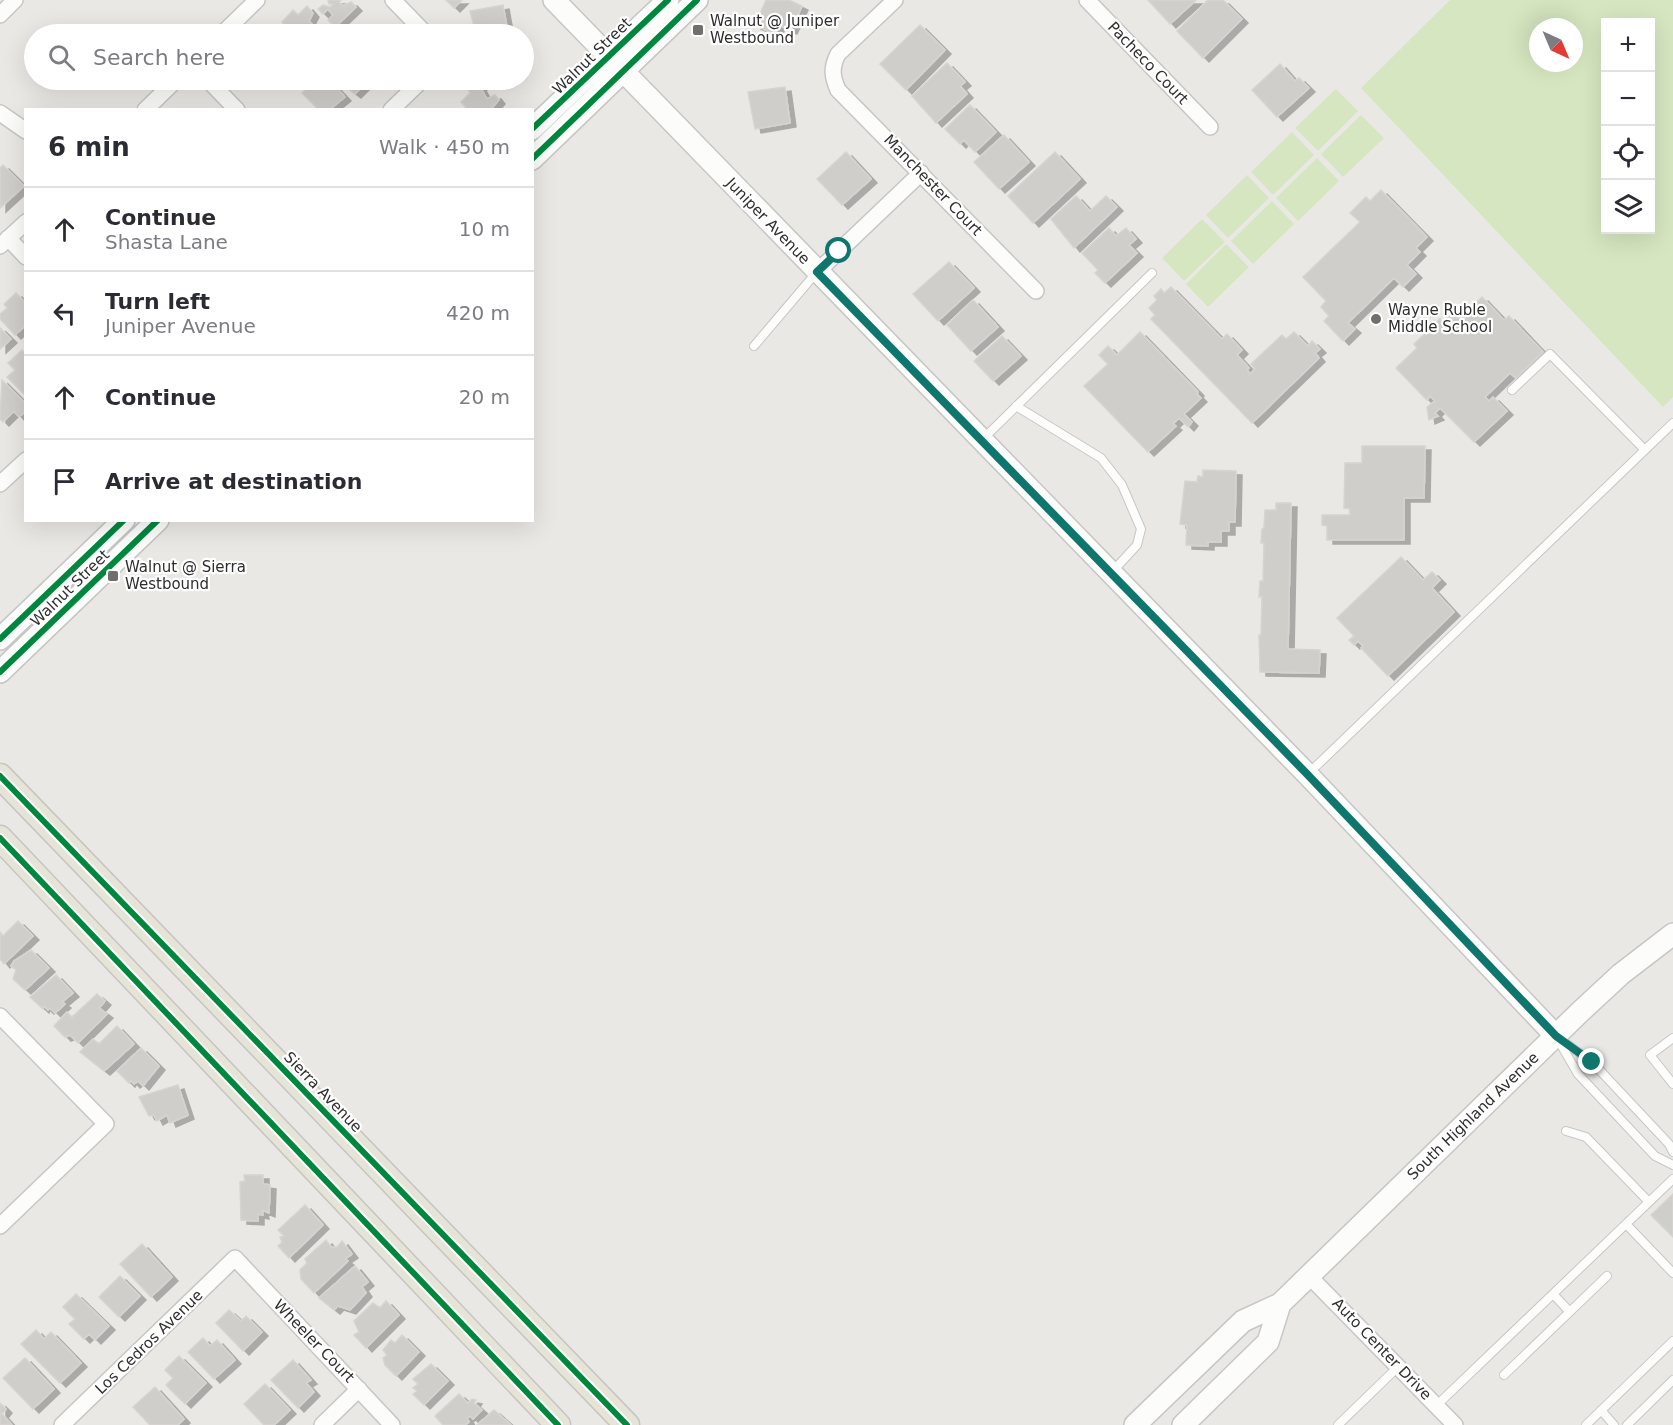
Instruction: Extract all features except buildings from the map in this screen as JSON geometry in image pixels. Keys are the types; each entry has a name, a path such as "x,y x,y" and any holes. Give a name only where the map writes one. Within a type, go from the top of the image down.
{"main road":[{"name":"Sierra Avenue","path":"0,776 627,1425"},
{"path":"0,838 558,1425"}],"street":[{"path":"0,15 15,0"},
{"path":"232,24 257,0"},
{"path":"393,0 416,24"},
{"name":"Juniper Avenue","path":"554,0 817,272 983,439 1556,1036"},
{"name":"Walnut Street","path":"534,157 616,64 668,0"},
{"name":"Walnut Street","path":"534,127 697,0"},
{"name":"Manchester Court","path":"895,0 838,54 832,66 833,78 838,90 1036,291"},
{"name":"Pacheco Court","path":"1087,0 1210,127"},
{"path":"147,108 166,90"},
{"path":"218,90 235,108"},
{"path":"393,108 412,90"},
{"path":"0,113 24,130"},
{"path":"817,272 921,172"},
{"path":"24,224 4,242 24,256"},
{"path":"0,484 24,462"},
{"name":"Walnut Street","path":"0,639 122,522"},
{"name":"Walnut Street","path":"0,672 156,522"},
{"name":"South Highland Avenue","path":"1135,1425 1243,1322 1280,1304 1621,974 1673,934"},
{"path":"0,1016 106,1124 0,1226"},
{"name":"Wheeler Court","path":"235,1258 392,1425"},
{"name":"Los Cedros Avenue","path":"63,1425 235,1258"},
{"name":"Auto Center Drive","path":"1308,1275 1400,1366 1455,1425"},
{"name":"South Highland Avenue","path":"1183,1425 1268,1342 1280,1304"},
{"path":"322,1425 359,1389"}],"lane":[{"path":"754,345 817,272"},
{"path":"983,439 1152,273"},
{"path":"1512,390 1550,354 1644,449"},
{"path":"1016,406 1101,458 1122,485 1140,529 1139,539 1111,573"},
{"path":"1307,774 1673,423"},
{"path":"1556,1036 1592,1062 1669,1144 1673,1152"},
{"path":"1556,1036 1578,1074 1655,1155 1673,1165"},
{"path":"1673,1038 1650,1055 1673,1084"},
{"path":"1566,1131 1586,1137 1648,1203"},
{"path":"1437,1406 1673,1179"},
{"path":"1626,1224 1673,1274"},
{"path":"1504,1375 1607,1276"},
{"path":"1553,1294 1569,1311"},
{"path":"1586,1425 1673,1341"},
{"path":"1338,1425 1400,1366"},
{"path":"1627,1425 1673,1380"},
{"path":"1601,1410 1614,1425"}],"green space":[{"path":"1450,0 1673,0 1673,397 1663,407 1361,88"},
{"path":"1336,89 1358,111 1318,151 1295,128"},
{"path":"1361,115 1384,138 1343,177 1321,154"},
{"path":"1292,132 1314,155 1273,195 1251,172"},
{"path":"1317,158 1339,181 1298,221 1276,198"},
{"path":"1247,175 1269,198 1228,238 1206,215"},
{"path":"1272,201 1294,224 1253,264 1231,241"},
{"path":"1202,219 1225,242 1184,281 1162,258"},
{"path":"1226,244 1249,267 1208,307 1186,284"}],"cycle path":[{"path":"534,127 668,0"},
{"path":"534,157 697,0"},
{"path":"0,639 122,522"},
{"path":"0,672 156,522"},
{"path":"0,776 627,1425"},
{"path":"0,838 558,1425"}],"place":[{"name":"Walnut @ Juniper Westbound","path":"698,30"},
{"name":"Wayne Ruble Middle School","path":"1376,319"},
{"name":"Walnut @ Sierra Westbound","path":"113,576"}],"route":[{"path":"839,251 817,272 983,439 1556,1036 1592,1062"}]}
